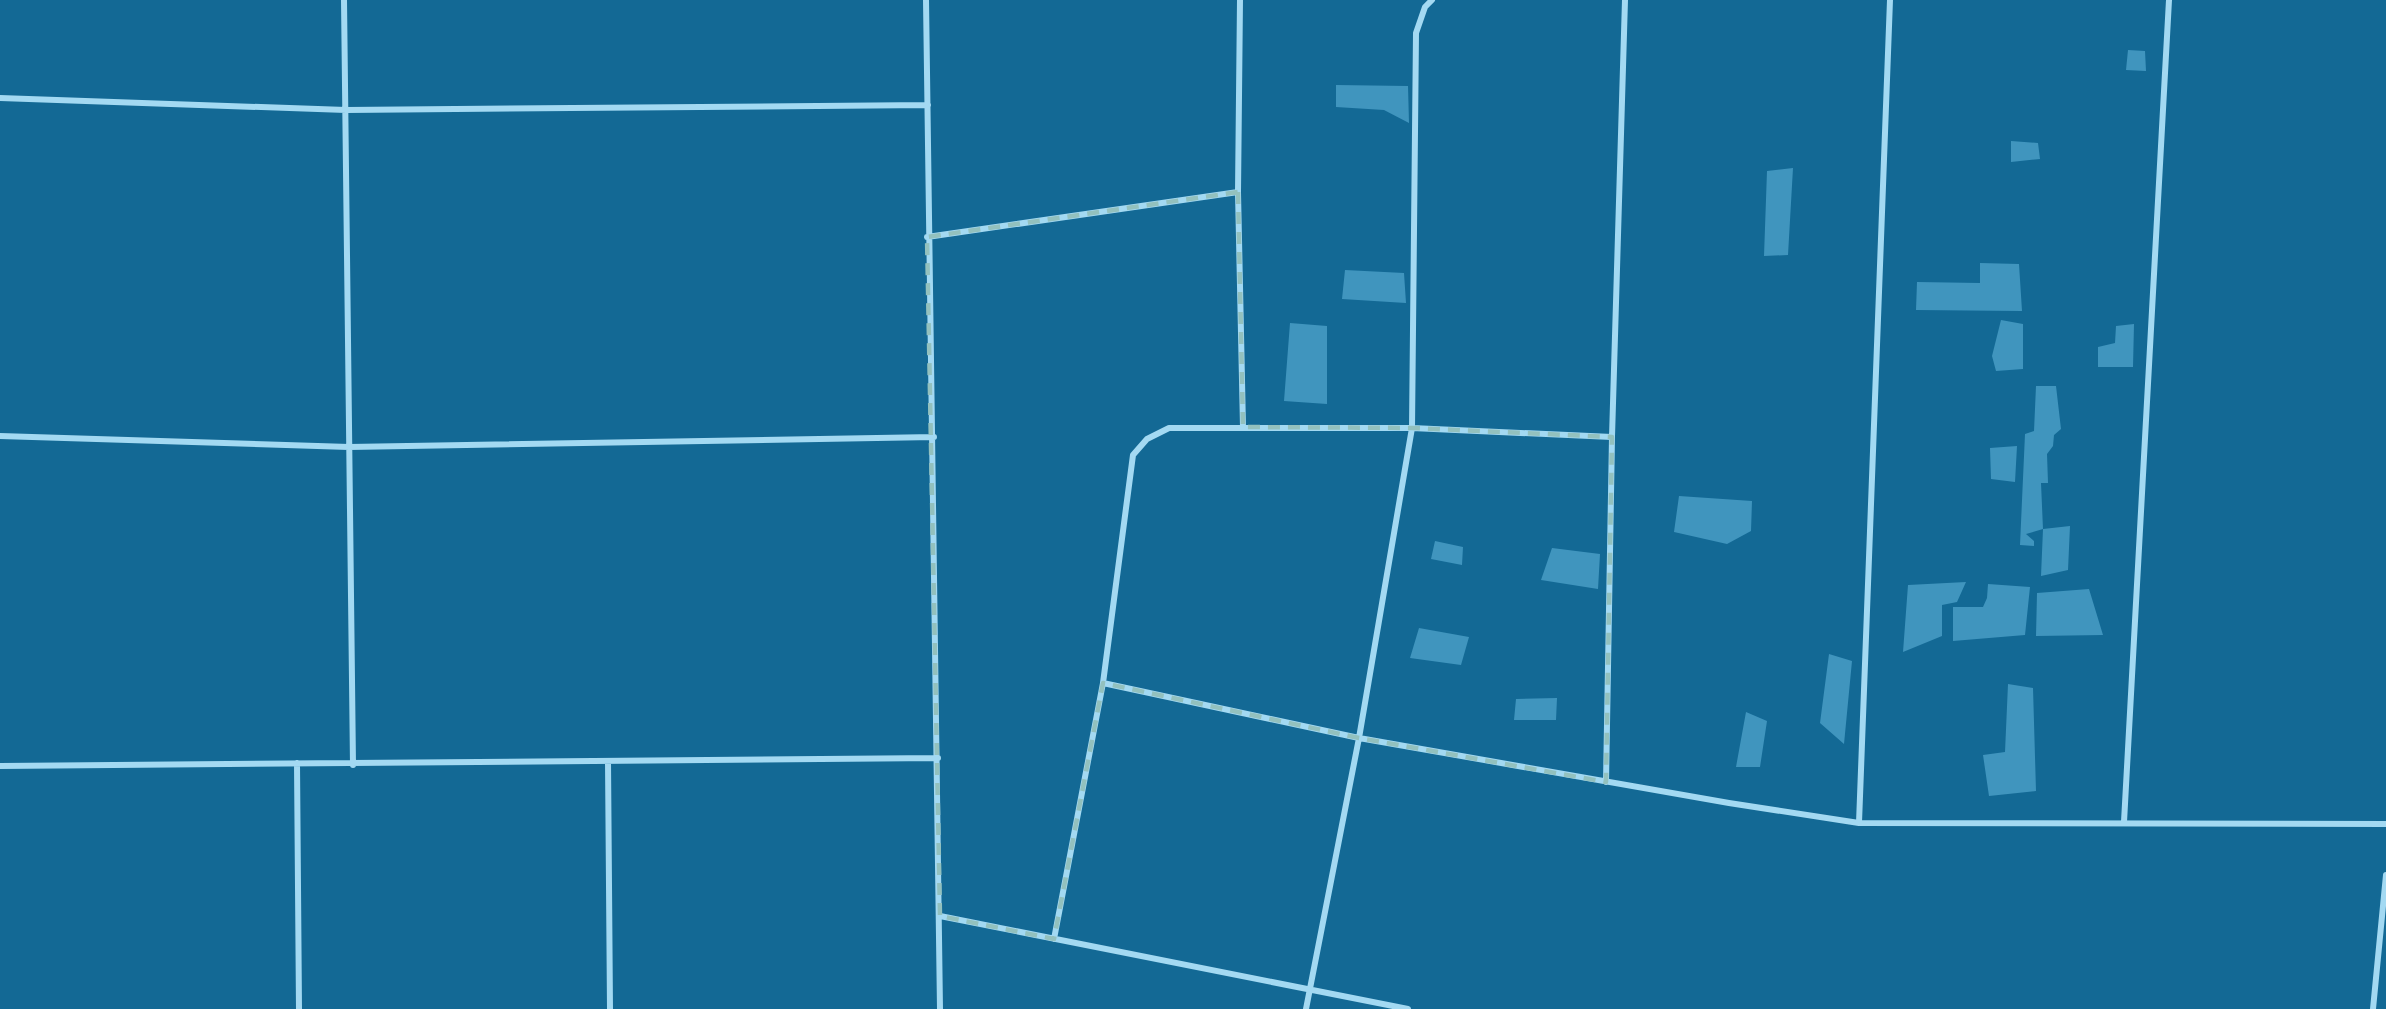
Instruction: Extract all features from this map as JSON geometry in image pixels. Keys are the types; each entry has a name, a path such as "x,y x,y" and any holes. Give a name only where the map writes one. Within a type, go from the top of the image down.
{"street":[{"path":"344,0 353,765"},
{"path":"926,0 927,237 934,437 940,1009"},
{"path":"1239,0 1238,192 1243,427"},
{"path":"1306,1009 1359,738 1412,428 1416,33 1425,7 1432,0"},
{"path":"1606,782 1612,437 1625,0"},
{"path":"1859,823 1890,0"},
{"path":"2124,822 2169,0"},
{"path":"0,98 346,110 928,105"},
{"path":"927,237 1238,192"},
{"path":"1054,939 1103,683 1133,455 1147,439 1169,428 1243,427 1412,428 1612,437"},
{"path":"0,436 349,447 934,437"},
{"path":"1103,683 1359,738 1606,782 1859,823 2386,824"},
{"path":"0,766 353,765 938,758"},
{"path":"608,761 610,1009"},
{"path":"297,764 299,1009"},
{"path":"2373,1009 2386,875"},
{"path":"940,916 1408,1009"}],"highlighted area":[{"path":"1238,192 1243,427 1412,428 1612,437 1606,782 1359,738 1103,683 1054,939 940,916 927,237"}],"building":[{"path":"2128,50 2145,51 2146,71 2126,70"},
{"path":"1336,85 1408,86 1409,123 1384,110 1336,107"},
{"path":"2011,141 2038,143 2040,159 2011,162"},
{"path":"1793,168 1788,255 1764,256 1767,171"},
{"path":"1980,263 2019,264 2022,311 1916,310 1917,282 1980,283"},
{"path":"1345,270 1404,273 1406,303 1342,299"},
{"path":"2001,320 2023,324 2023,369 1996,371 1992,356"},
{"path":"1290,323 1327,326 1327,404 1284,401"},
{"path":"2134,324 2133,367 2098,367 2098,347 2115,343 2116,326"},
{"path":"2036,386 2056,386 2061,429 2054,435 2053,446 2047,454 2048,483 2041,483 2043,529 2026,534 2034,541 2034,546 2020,545 2025,434 2034,431"},
{"path":"2017,446 2015,482 1991,479 1990,448"},
{"path":"1679,496 1752,501 1751,531 1727,544 1674,532"},
{"path":"2070,526 2068,570 2041,576 2043,529"},
{"path":"1435,541 1463,547 1462,565 1431,559"},
{"path":"1552,548 1600,554 1598,589 1541,580"},
{"path":"1966,582 1957,602 1942,605 1942,636 1903,652 1908,585"},
{"path":"1988,584 2030,587 2025,635 1953,641 1953,607 1983,607 1987,598"},
{"path":"2089,589 2103,635 2036,636 2037,593"},
{"path":"1419,628 1469,637 1461,665 1410,658"},
{"path":"1829,654 1852,661 1844,744 1820,723"},
{"path":"2008,684 2033,688 2036,791 1989,796 1983,755 2005,752"},
{"path":"1557,698 1556,720 1514,720 1516,699"},
{"path":"1746,712 1767,721 1760,767 1736,767"}]}
